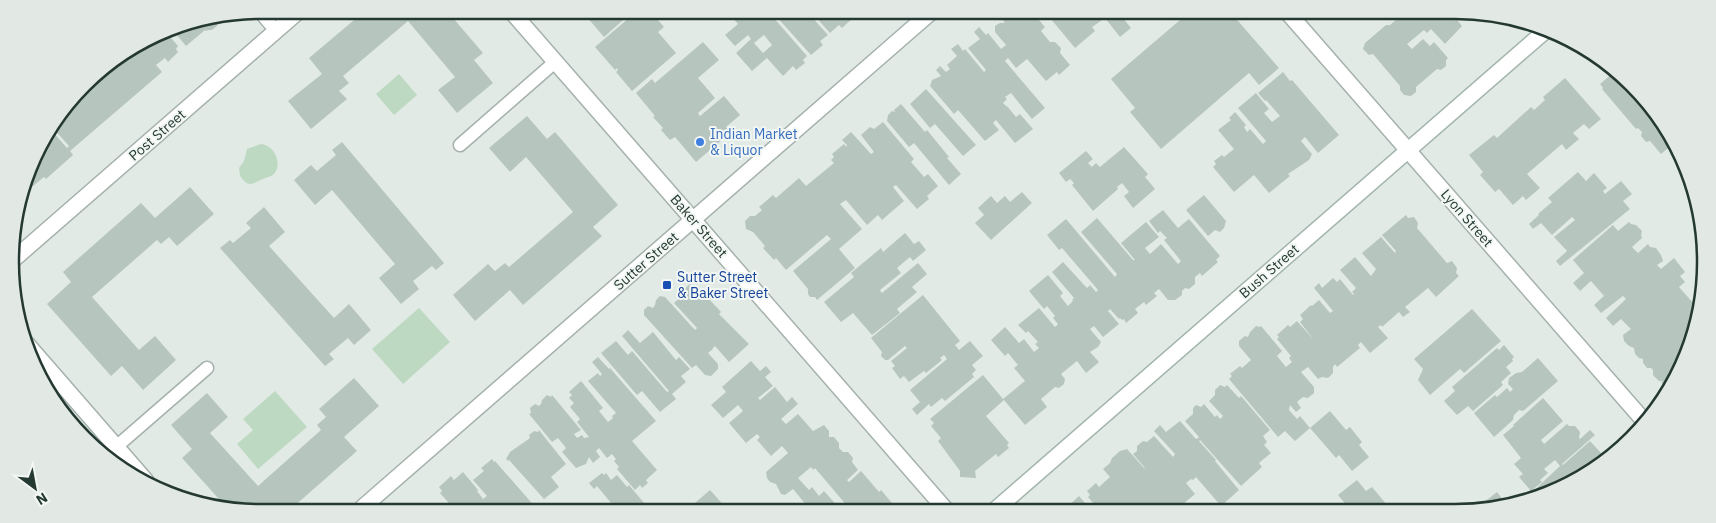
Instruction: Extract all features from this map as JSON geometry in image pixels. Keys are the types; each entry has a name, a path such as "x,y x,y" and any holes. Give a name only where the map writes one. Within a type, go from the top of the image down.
{"street":[{"name":"Post Street","path":"19,255 290,19"},
{"name":"Baker Street","path":"518,19 941,504"},
{"name":"Sutter Street","path":"367,504 923,19"},
{"name":"Lyon Street","path":"1293,19 1641,417"},
{"name":"Bush Street","path":"1002,504 1541,35"},
{"path":"39,357 136,469"}],"lane":[{"path":"266,19 276,31"},
{"path":"460,145 555,62"},
{"path":"116,446 207,368"}],"green space":[{"path":"399,74 417,95 394,115 376,94"},
{"path":"261,144 270,147 277,158 278,163 275,173 254,183 246,183 240,176 239,168 244,161 247,149"},
{"path":"419,308 450,342 403,384 372,349"},
{"path":"275,391 307,427 258,469 237,444 253,430 243,419"}],"building":[{"path":"355,19 454,19 483,53 474,60 493,83 457,113 438,90 455,77 408,21 343,76 349,83 339,91 347,99 311,129 288,101 322,74 309,58"},
{"path":"589,19 624,19 604,37"},
{"path":"628,19 657,19 664,27 658,32 676,53 632,91 616,72 617,68 615,70 595,47"},
{"path":"733,19 775,19 807,56 803,60 805,63 796,70 793,66 783,76 767,58 752,71 736,53 751,39 748,35 735,46 725,35 738,24","holes":["764,35 772,45 763,53 754,43"]},
{"path":"779,19 814,19 828,35 820,41 823,45 811,55"},
{"path":"817,19 852,19 842,28 839,25 830,33"},
{"path":"1002,19 1038,19 1045,27 1041,31 1050,42 1055,42 1061,48 1060,53 1070,65 1059,75 1057,72 1046,81 1027,59 1016,68 1008,58 1005,61 1045,108 1032,119 1011,93 1005,97 1007,99 1003,103 1016,117 1020,114 1033,129 1015,143 996,120 993,123 999,130 985,141 958,110 954,114 930,86 932,80 941,76 936,70 940,66 946,72 950,69 947,65 957,56 951,49 958,44 963,51 965,49 984,72 986,70 968,48 980,39 974,32 979,27 986,35 988,33 1001,49 1006,45 995,32 995,26 1005,23"},
{"path":"1051,19 1104,19 1092,27 1095,31 1075,48"},
{"path":"1106,19 1124,19 1131,28 1120,37"},
{"path":"1181,19 1236,19 1279,68 1259,85 1249,73 1161,149 1130,112 1135,108 1111,79"},
{"path":"1397,19 1458,19 1457,20 1462,26 1445,44 1431,29 1427,33 1424,30 1407,44 1412,49 1423,39 1430,46 1434,42 1448,58 1446,66 1441,70 1437,69 1416,87 1416,92 1411,96 1404,95 1400,90 1400,86 1373,54 1369,55 1363,49 1365,43 1386,25 1390,25"},
{"path":"218,22 218,25 212,30 205,30 186,46 176,34"},
{"path":"170,37 178,46 176,49 178,52 168,62 165,58 156,65 162,72 70,151 73,155 46,179 44,177 30,188 37,169 55,134 67,148 69,146 57,132 79,101 114,69 140,51"},
{"path":"703,42 719,60 698,78 715,98 698,113 700,116 724,96 740,115 726,127 730,133 696,162 675,137 670,140 661,130 663,128 653,117 655,116 636,93 652,79 655,83"},
{"path":"1283,72 1339,135 1318,153 1305,137 1301,141 1312,154 1309,160 1288,174 1290,176 1269,193 1254,175 1234,192 1213,167 1216,164 1214,161 1222,155 1224,157 1234,149 1218,130 1231,120 1229,118 1235,112 1246,125 1244,127 1247,132 1250,129 1263,144 1266,141 1238,108 1256,93 1269,109 1264,113 1272,122 1280,116 1258,93"},
{"path":"1610,75 1615,79 1637,101 1669,148 1661,154 1650,141 1646,142 1641,136 1642,132 1638,128 1636,129 1602,89 1600,84"},
{"path":"1565,78 1601,119 1589,129 1584,124 1573,133 1579,139 1566,150 1562,144 1527,174 1540,188 1526,200 1523,196 1513,205 1499,189 1495,192 1480,175 1483,172 1469,155 1494,135 1497,138 1531,107 1534,110 1545,100 1543,97"},
{"path":"926,89 976,145 963,156 935,124 930,128 910,104"},
{"path":"901,104 925,132 927,130 961,174 949,185 914,143 909,147 887,121 888,115 892,111 895,112 894,110"},
{"path":"527,116 547,139 555,132 618,205 593,227 602,236 523,305 510,290 475,321 453,295 488,264 495,271 505,263 509,267 573,212 526,157 510,172 489,148"},
{"path":"883,122 914,159 911,162 924,177 928,174 938,186 927,196 929,199 917,209 896,185 893,187 904,201 882,220 878,215 867,225 846,200 840,204 862,229 839,249 855,268 817,300 815,297 810,297 808,289 793,271 831,239 827,235 786,270 776,258 774,260 763,248 765,246 753,232 746,229 745,221 762,210 759,207 773,195 776,198 799,178 806,186 834,163 831,160 834,157 832,154 844,144 846,147 847,145 842,140 851,132 871,154 874,152 861,135 870,127 874,129"},
{"path":"342,142 444,263 436,270 432,266 413,281 419,289 401,304 379,278 395,264 332,190 315,205 294,180 311,165 317,171 336,155 332,150"},
{"path":"1124,147 1148,174 1145,177 1155,189 1133,208 1124,196 1129,192 1122,183 1117,187 1118,189 1093,211 1072,185 1074,183 1070,179 1066,182 1059,173 1086,151 1093,159 1088,163 1092,167 1096,163 1100,167"},
{"path":"1578,172 1586,181 1594,173 1607,188 1603,191 1605,194 1621,181 1632,194 1623,201 1630,209 1560,266 1556,261 1567,251 1554,237 1575,220 1572,217 1552,235 1541,223 1533,229 1529,224 1552,202 1548,198"},
{"path":"190,187 214,214 177,246 169,237 161,244 157,240 92,297 139,350 155,336 176,360 143,390 122,366 111,376 47,304 71,282 63,272 141,203 155,218"},
{"path":"1022,192 1032,203 991,240 975,223 984,215 978,208 991,196 997,203 1005,196 1010,202"},
{"path":"1204,195 1226,221 1224,228 1220,232 1215,230 1208,236 1186,210"},
{"path":"264,207 285,232 269,246 334,318 349,304 371,330 354,345 348,338 329,354 334,359 325,366 220,248 230,240 233,243 251,228 246,223"},
{"path":"1163,210 1178,228 1189,219 1220,256 1216,260 1218,262 1202,276 1200,273 1195,277 1195,284 1189,289 1185,288 1182,291 1182,295 1175,300 1168,300 1159,289 1154,293 1157,296 1146,305 1144,302 1135,309 1138,313 1126,323 1124,319 1119,319 1110,309 1108,311 1119,324 1103,337 1094,326 1090,329 1101,342 1098,347 1090,352 1099,362 1086,373 1077,361 1061,374 1065,379 1064,384 1059,388 1055,387 1041,399 1047,407 1025,425 1004,400 986,416 1009,443 1007,445 1009,448 998,457 996,454 975,471 976,478 960,477 960,471 938,441 941,438 931,426 934,423 930,419 983,375 1003,399 1025,381 1014,368 1018,365 1008,353 1005,356 991,340 1005,327 1019,343 1024,339 1034,352 1039,348 1035,344 1038,342 1028,331 1026,333 1018,325 1039,308 1055,327 1058,324 1053,318 1055,316 1047,306 1044,309 1029,291 1048,275 1063,293 1060,296 1068,306 1074,298 1052,272 1063,262 1087,288 1090,285 1096,292 1098,290 1062,248 1059,250 1047,235 1066,219 1115,277 1117,274 1081,232 1097,218 1135,260 1121,243 1146,222 1159,237 1145,248 1150,254 1161,244 1178,264 1181,261 1164,240 1167,238 1160,231 1158,233 1149,221"},
{"path":"1406,215 1408,218 1414,217 1418,223 1417,228 1447,263 1452,261 1457,268 1456,273 1459,276 1436,297 1428,288 1405,307 1410,312 1403,317 1399,312 1382,327 1381,325 1378,327 1388,338 1370,353 1361,342 1358,345 1360,348 1337,367 1335,364 1333,373 1328,378 1322,377 1318,379 1308,367 1301,372 1314,387 1314,393 1308,398 1303,397 1297,402 1301,408 1296,412 1290,405 1289,410 1297,419 1300,416 1310,428 1295,441 1285,431 1278,437 1229,379 1232,376 1230,374 1240,366 1242,368 1251,360 1239,346 1239,341 1245,336 1248,337 1256,326 1261,326 1282,351 1277,356 1286,367 1292,362 1289,358 1291,356 1277,339 1279,337 1277,335 1288,325 1290,327 1297,321 1314,340 1300,322 1303,319 1300,315 1319,300 1330,313 1333,311 1314,288 1319,283 1322,288 1333,278 1337,282 1340,279 1353,295 1352,292 1356,288 1340,270 1355,257 1371,276 1376,269 1362,253 1381,237 1395,253 1396,251 1382,235"},
{"path":"1629,222 1636,225 1642,231 1642,238 1632,247 1638,253 1648,244 1650,247 1656,248 1661,255 1663,261 1657,265 1661,269 1674,258 1685,272 1680,276 1685,282 1679,287 1694,304 1693,309 1679,354 1664,385 1661,382 1663,381 1659,381 1653,375 1653,370 1647,368 1643,363 1643,359 1635,354 1634,348 1624,341 1623,335 1631,329 1621,319 1613,326 1606,318 1626,299 1623,296 1601,313 1594,305 1604,296 1591,281 1580,291 1573,283 1584,273 1573,260 1613,225 1618,231"},
{"path":"905,233 914,244 919,241 926,250 913,261 910,257 897,268 901,273 880,290 882,293 918,263 927,274 912,287 917,292 897,309 900,313 872,335 853,313 841,322 824,302 854,277 851,273 881,248 883,252"},
{"path":"690,284 693,287 696,285 721,312 719,314 749,344 729,362 715,346 708,353 718,364 718,369 711,376 705,375 696,365 692,368 644,315 644,310 648,306 653,308 660,296 665,297 695,330 697,328 674,303 682,296 680,293"},
{"path":"923,295 960,341 955,345 959,350 970,341 983,356 972,365 976,370 972,374 974,377 945,401 942,398 931,407 929,404 917,415 912,409 920,402 910,390 947,359 944,355 940,358 942,360 926,373 924,371 909,382 904,376 900,379 892,368 895,366 891,361 907,348 905,346 888,360 885,360 881,356 882,352 871,338"},
{"path":"1472,309 1501,341 1464,373 1460,369 1430,395 1418,380 1423,369 1414,359"},
{"path":"628,330 640,343 653,332 676,360 679,357 690,369 681,376 686,382 672,394 676,399 660,412 642,391 637,395 601,353 616,341 628,355 632,351 667,392 669,391 622,336"},
{"path":"1504,345 1514,357 1513,361 1506,367 1511,373 1501,382 1503,385 1473,411 1468,406 1457,415 1444,401 1455,391 1452,387 1497,348 1499,350"},
{"path":"598,357 610,368 656,421 632,441 657,470 646,480 648,483 642,488 640,485 635,490 617,469 619,467 614,461 616,459 612,454 607,458 599,448 596,451 600,457 593,463 589,457 586,464 576,468 562,452 566,448 558,438 552,442 529,414 531,413 530,408 535,404 539,406 547,395 551,397 552,395 581,430 574,434 577,438 582,435 584,438 589,437 577,422 580,419 570,407 574,403 569,398 572,395 569,392 581,381 603,408 599,411 608,422 613,418 612,416 616,413 588,381 598,373 600,376 602,374 592,362"},
{"path":"1538,358 1558,381 1523,411 1519,410 1514,415 1513,420 1494,437 1474,413 1495,395 1497,397 1507,388 1510,392 1513,389 1508,384 1509,378 1516,373 1522,372"},
{"path":"751,361 760,371 766,366 771,372 765,377 773,386 758,398 760,400 775,387 787,402 792,397 798,404 781,419 786,424 798,414 813,431 824,425 829,431 829,437 834,437 839,443 839,448 843,452 848,452 853,458 852,462 858,470 847,480 849,482 861,471 879,492 881,490 892,503 845,504 815,468 813,470 811,467 798,478 809,490 812,487 819,496 824,491 836,504 805,504 793,489 785,495 781,494 776,484 770,482 767,478 766,472 788,453 782,446 771,456 757,440 760,437 757,434 746,443 729,423 743,411 738,405 723,418 711,405 726,392 722,387"},
{"path":"354,378 379,406 344,437 357,451 297,504 246,504 221,501 182,458 192,449 171,425 207,393 228,417 210,433 258,486 321,430 317,425 326,417 319,409"},
{"path":"1220,385 1225,387 1227,385 1239,398 1241,396 1270,430 1263,436 1267,442 1264,445 1271,453 1259,463 1262,467 1241,486 1199,441 1239,490 1223,504 1219,504 1196,477 1186,483 1195,494 1183,504 1094,504 1088,497 1090,495 1087,491 1096,483 1099,487 1110,477 1103,469 1120,451 1127,449 1145,468 1133,454 1137,451 1137,446 1143,441 1147,442 1154,436 1173,457 1175,454 1154,431 1160,425 1166,432 1180,421 1197,439 1199,437 1185,421 1193,414 1193,408 1196,405 1201,407 1204,404 1215,417 1217,415 1220,419 1223,416 1209,401 1215,395 1215,390"},
{"path":"1543,398 1563,421 1541,440 1544,444 1567,424 1575,426 1580,432 1580,439 1590,430 1595,435 1563,465 1590,441 1602,454 1576,472 1534,491 1560,466 1555,460 1544,469 1548,473 1540,480 1542,482 1531,491 1519,477 1523,474 1514,464 1521,458 1503,435"},
{"path":"1330,411 1346,430 1350,427 1362,442 1359,445 1369,457 1352,471 1339,455 1336,458 1310,428"},
{"path":"539,430 566,464 551,477 559,487 544,499 506,459 510,452 530,438 529,435"},
{"path":"492,459 495,461 533,504 450,504 440,493 442,491 439,487 451,476 454,480 463,472 483,499 487,496 473,480 484,471 481,468"},
{"path":"602,473 604,475 606,473 611,480 617,475 627,487 629,485 645,504 612,504 597,486 594,489 589,483"},
{"path":"1357,480 1366,491 1372,487 1386,504 1346,504 1338,495"},
{"path":"710,490 723,504 694,504"},
{"path":"1497,492 1503,500 1502,500 1484,502"},
{"path":"1079,496 1086,504 1070,504"}],"place":[{"name":"Indian Market & Liquor","path":"700,142"},
{"name":"Sutter Street & Baker Street","path":"667,285"}]}
